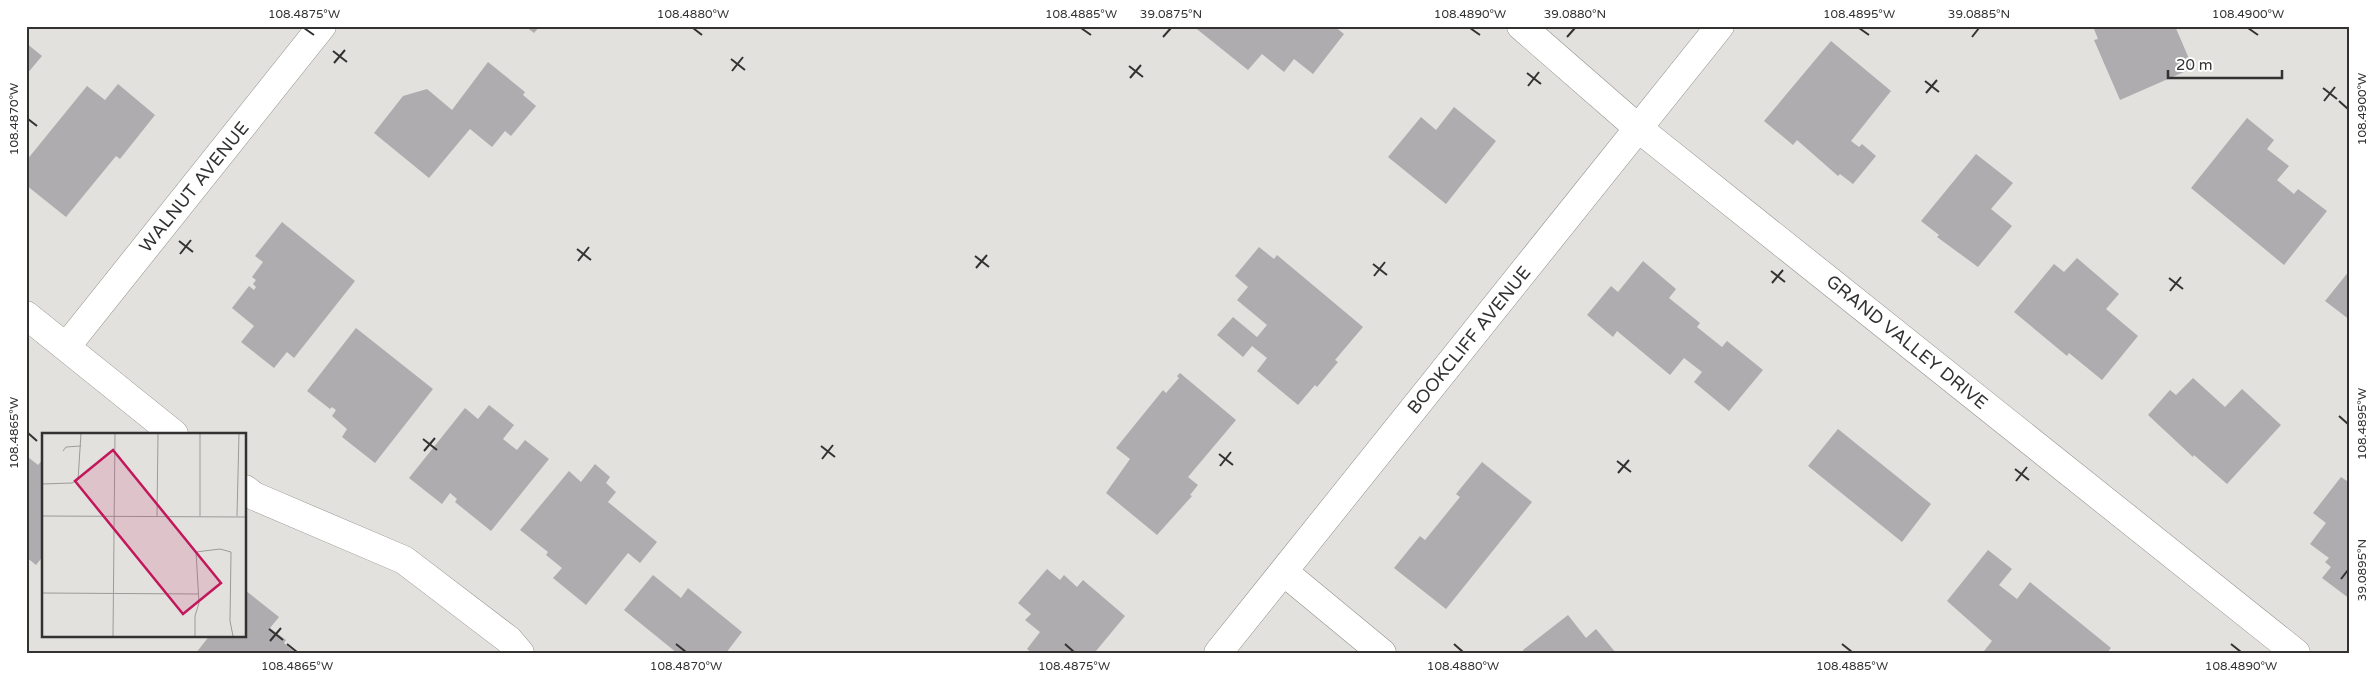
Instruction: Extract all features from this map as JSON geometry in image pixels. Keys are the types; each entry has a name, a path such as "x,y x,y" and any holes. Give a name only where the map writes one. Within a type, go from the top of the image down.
{"street":[{"name":"WALNUT AVENUE","path":"66,347 322,26"},
{"name":"GRAND VALLEY DRIVE","path":"1522,26 1638,128 2296,653"},
{"name":"BOOKCLIFF AVENUE","path":"1218,653 1720,26"},
{"path":"26,315 173,433"},
{"path":"246,490 254,496 404,560 508,640 520,653"},
{"path":"1284,572 1382,653"}],"building":[{"path":"525,26 540,26 534,33"},
{"path":"1193,26 1334,26 1344,34 1313,74 1294,59 1284,72 1262,54 1248,70"},
{"path":"2096,26 2175,26 2193,68 2120,100 2094,40 2098,39 2094,29 2097,28"},
{"path":"1831,41 1891,91 1851,141 1859,147 1862,144 1876,156 1853,184 1840,174 1838,176 1797,140 1793,145 1764,121"},
{"path":"26,43 42,56 26,75"},
{"path":"488,62 525,92 523,95 536,106 511,136 505,131 492,147 470,129 429,178 374,133 403,96 427,89 452,110"},
{"path":"118,84 155,115 120,159 116,156 66,217 26,185 26,161 87,86 105,100"},
{"path":"1454,107 1496,141 1446,204 1388,157 1421,117 1436,130"},
{"path":"2247,118 2274,140 2267,149 2289,166 2277,180 2294,194 2298,189 2327,211 2284,265 2191,188"},
{"path":"1976,154 2013,183 1991,209 2012,226 1978,267 1937,237 1939,235 1921,221"},
{"path":"282,222 355,281 294,358 287,352 274,368 241,342 254,326 232,308 249,286 254,290 256,287 253,284 256,280 252,277 263,262 255,256"},
{"path":"1259,247 1274,259 1277,255 1363,327 1335,360 1338,362 1317,387 1315,385 1298,405 1257,371 1267,358 1252,346 1243,357 1217,335 1233,317 1257,337 1267,325 1237,300 1248,287 1235,276"},
{"path":"2077,258 2119,294 2106,309 2138,336 2102,380 2069,353 2067,356 2014,312 2054,264 2064,272"},
{"path":"1643,261 1676,289 1669,298 1700,323 1697,327 1722,347 1727,341 1763,370 1729,411 1694,382 1702,372 1684,358 1670,375 1617,331 1613,337 1587,315 1611,286 1618,292"},
{"path":"2350,270 2350,320 2325,301"},
{"path":"356,328 433,389 375,463 342,437 347,429 332,416 336,410 332,407 330,409 307,391"},
{"path":"1180,373 1236,420 1188,477 1198,485 1190,495 1192,496 1157,535 1106,493 1130,459 1116,448 1163,390 1166,393 1179,378 1177,376"},
{"path":"2193,378 2225,407 2242,389 2281,425 2227,484 2194,455 2193,457 2148,415 2170,390 2176,395"},
{"path":"489,405 514,425 503,439 517,450 525,440 549,459 491,531 455,502 457,499 450,493 442,504 409,478 465,408 478,419"},
{"path":"1838,429 1931,504 1902,542 1808,466"},
{"path":"28,457 38,465 42,460 42,558 36,565 26,557 26,460"},
{"path":"1482,462 1532,502 1446,609 1394,568 1420,536 1425,540 1460,497 1456,494"},
{"path":"595,464 610,477 606,483 616,492 608,502 657,542 640,563 628,553 586,605 553,578 562,568 546,555 548,552 520,530 569,471 581,482"},
{"path":"2341,477 2350,483 2350,599 2322,578 2331,567 2325,562 2329,558 2310,544 2326,523 2313,513"},
{"path":"1988,550 2012,569 1999,585 2017,599 2030,582 2111,648 2107,653 1984,651 1992,641 1947,601"},
{"path":"1047,569 1060,580 1064,575 1077,587 1083,580 1125,616 1096,651 1098,653 1032,653 1027,649 1040,632 1025,620 1031,614 1018,603"},
{"path":"653,575 681,598 688,588 742,632 726,653 677,653 624,610"},
{"path":"246,591 279,617 270,628 286,640 284,643 296,653 196,653 209,636 246,636"},
{"path":"1568,615 1586,638 1596,629 1616,653 1524,653 1523,650"}]}
